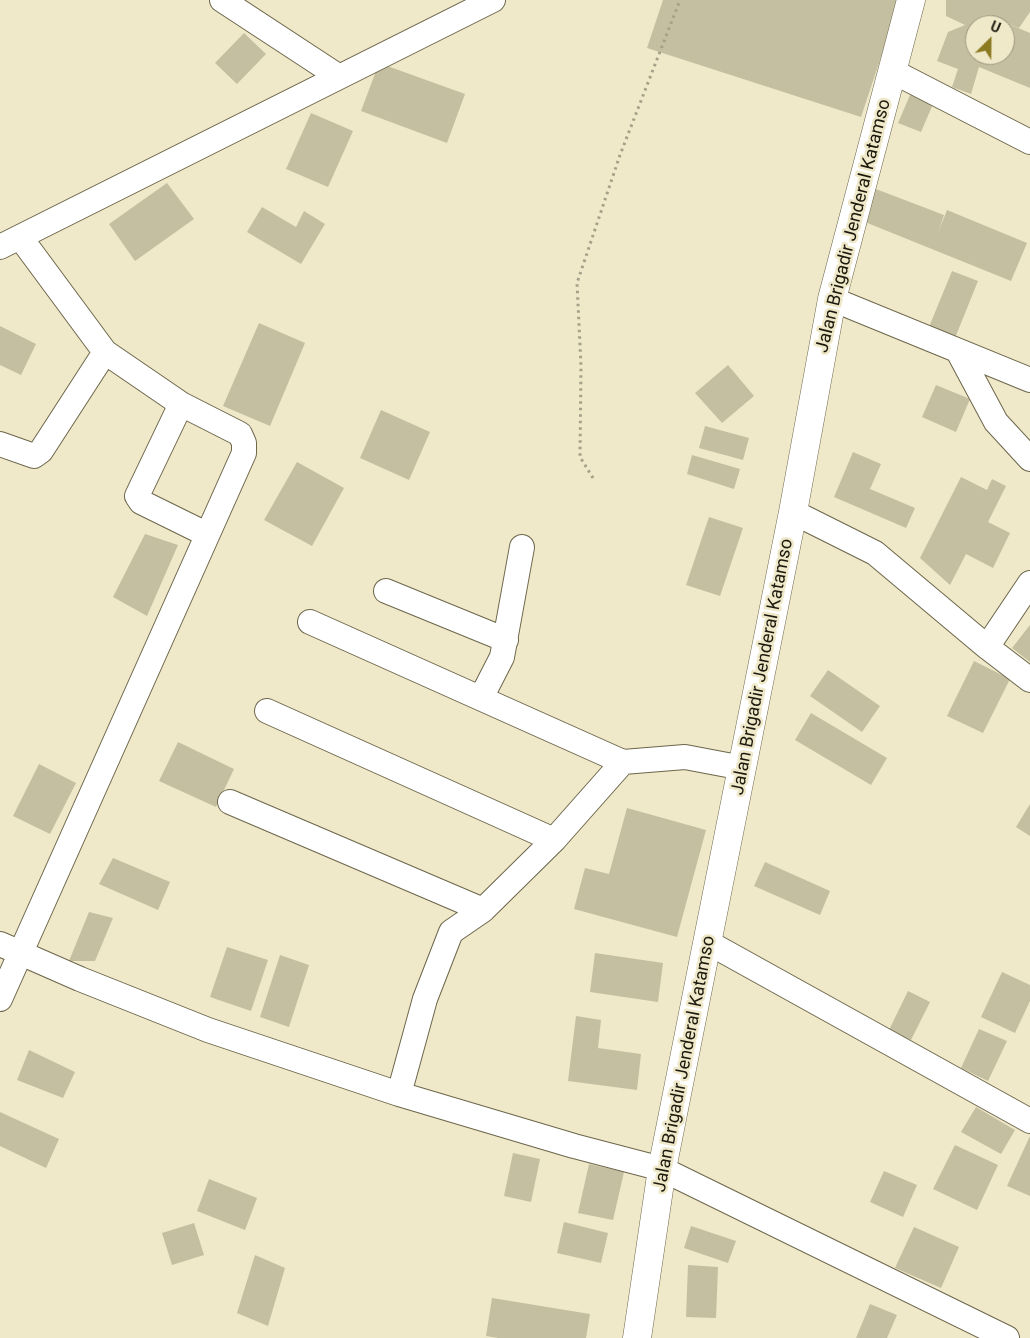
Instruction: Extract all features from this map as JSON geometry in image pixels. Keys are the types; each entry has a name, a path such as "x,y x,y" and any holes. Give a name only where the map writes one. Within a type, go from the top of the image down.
{"main road":[{"name":"Jalan Brigadir Jenderal Katamso","path":"637,1338 662,1169 709,943 793,512 832,299 911,0"}],"street":[{"path":"222,0 338,76"},
{"path":"0,1000 10,948 244,453 244,444 240,434 181,404 105,352 10,242 493,0"},
{"path":"892,71 1030,142"},
{"path":"832,299 959,353 1030,380"},
{"path":"0,444 34,456 41,451 105,352"},
{"path":"959,353 996,422 1030,460"},
{"path":"181,404 137,496 141,502 206,534"},
{"path":"793,512 875,553 987,647 1030,680"},
{"path":"481,698 502,658 522,547"},
{"path":"987,647 1030,583"},
{"path":"386,590 506,640"},
{"path":"310,622 623,762 685,757 743,768"},
{"path":"267,711 554,840"},
{"path":"399,1094 425,999 451,932 483,910 554,840 623,762"},
{"path":"230,802 483,910"},
{"path":"709,943 1030,1122"},
{"path":"10,948 80,979 208,1030 399,1094 574,1146 662,1169 1007,1338"}],"path":[{"path":"593,478 580,457 581,366 577,283 620,155 680,0"}],"building":[{"path":"663,0 900,0 861,117 647,48"},
{"path":"946,0 1030,0 1030,12 1019,28 1015,26 1015,15 965,15 965,25 946,16"},
{"path":"965,25 965,65 1015,65 1015,27 1030,33 1030,88 979,67 971,94 952,87 958,69 937,61 948,32"},
{"path":"244,33 266,54 237,84 215,63"},
{"path":"379,63 465,94 447,143 361,111"},
{"path":"913,88 936,97 921,132 898,123"},
{"path":"311,113 353,131 328,187 286,169"},
{"path":"167,183 194,219 135,261 109,224"},
{"path":"868,186 944,215 938,233 947,210 1027,243 1011,281 855,218"},
{"path":"262,207 296,227 304,211 325,224 301,264 247,232"},
{"path":"952,271 978,281 955,338 929,327"},
{"path":"259,323 305,343 270,426 223,406"},
{"path":"0,326 36,344 21,375 0,365"},
{"path":"728,365 754,396 722,423 695,393"},
{"path":"936,385 970,399 956,432 922,417"},
{"path":"381,410 430,432 409,480 360,458"},
{"path":"705,426 749,438 743,460 699,448"},
{"path":"853,452 881,464 870,489 915,508 906,528 834,497"},
{"path":"692,455 740,469 734,489 687,474"},
{"path":"297,462 344,488 312,546 264,520"},
{"path":"961,477 987,490 992,479 1006,486 988,522 1010,533 993,568 966,554 950,585 920,558"},
{"path":"709,517 743,528 720,596 686,585"},
{"path":"145,534 178,545 147,616 113,597"},
{"path":"1030,625 1030,662 1012,648"},
{"path":"974,661 1010,679 983,733 947,716"},
{"path":"828,670 880,706 862,732 810,696"},
{"path":"811,713 887,758 871,785 795,740"},
{"path":"178,742 234,769 216,807 159,781"},
{"path":"39,764 76,783 50,834 13,816"},
{"path":"1030,804 1030,836 1016,827"},
{"path":"627,808 706,830 677,937 574,909 585,868 609,874"},
{"path":"113,858 170,882 158,910 99,884"},
{"path":"765,862 830,891 820,915 754,886"},
{"path":"89,912 113,918 95,961 69,961"},
{"path":"227,947 268,960 251,1011 210,997"},
{"path":"595,953 663,963 658,1002 590,992"},
{"path":"280,955 309,965 289,1027 260,1017"},
{"path":"1002,972 1030,985 1030,1001 1015,1033 981,1017"},
{"path":"908,991 930,1002 911,1040 889,1030"},
{"path":"576,1016 601,1020 598,1048 641,1054 637,1090 568,1081"},
{"path":"979,1029 1007,1041 988,1081 961,1068"},
{"path":"29,1050 75,1072 63,1098 17,1080"},
{"path":"976,1107 1015,1130 1001,1154 961,1132"},
{"path":"0,1112 59,1139 46,1168 0,1146"},
{"path":"1030,1136 1030,1196 1007,1186"},
{"path":"955,1145 998,1165 977,1210 933,1189"},
{"path":"513,1153 540,1159 531,1202 504,1196"},
{"path":"589,1164 624,1172 613,1220 578,1213"},
{"path":"884,1171 917,1185 903,1217 870,1202"},
{"path":"209,1179 257,1198 245,1230 197,1211"},
{"path":"564,1222 608,1233 601,1263 557,1253"},
{"path":"194,1223 204,1255 172,1265 162,1233"},
{"path":"691,1226 736,1241 728,1263 684,1248"},
{"path":"914,1227 959,1247 941,1288 895,1268"},
{"path":"255,1255 285,1268 268,1326 237,1313"},
{"path":"688,1265 718,1267 716,1318 686,1317"},
{"path":"492,1298 590,1314 586,1338 498,1338 486,1336"},
{"path":"870,1304 897,1315 887,1338 856,1338"}]}
